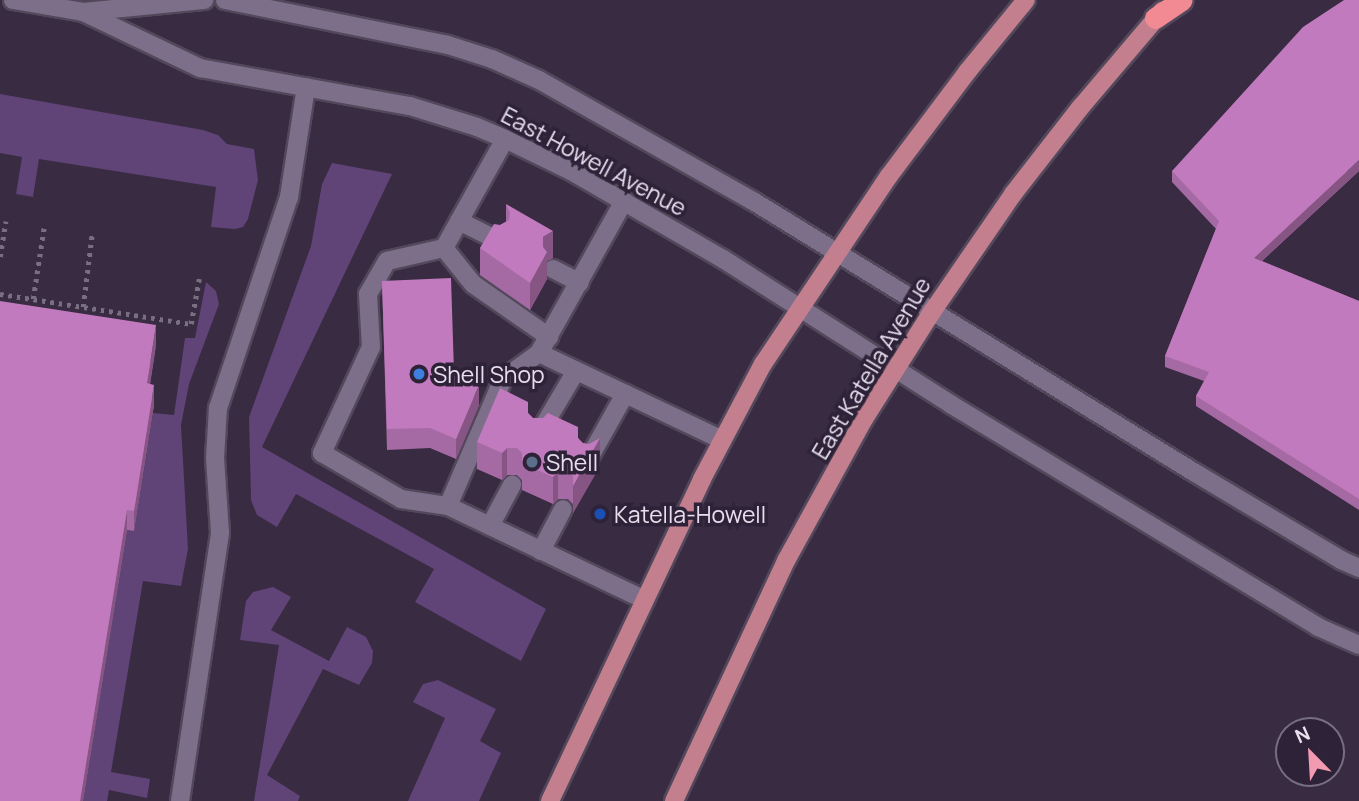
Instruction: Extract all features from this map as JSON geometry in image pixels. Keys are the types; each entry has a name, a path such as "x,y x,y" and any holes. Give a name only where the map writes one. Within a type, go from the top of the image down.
{"highway":[{"path":"1155,18 1182,0"}],"main road":[{"path":"550,801 722,440 763,364 835,252 928,122 1026,0"},
{"name":"East Katella Avenue","path":"674,801 787,559 864,419 932,312 1042,156 1172,0"}],"street":[{"name":"East Howell Avenue","path":"13,0 84,6 204,0"},
{"name":"East Howell Avenue","path":"225,0 400,33 492,59 585,103 1317,546 1359,568"},
{"name":"East Howell Avenue","path":"84,6 200,68 410,106 505,139 624,201 799,308 895,371 1318,627 1359,645"},
{"path":"180,801 220,533 215,446 218,408 286,209 306,87"},
{"path":"505,139 443,248 387,261 368,294 371,347 322,453 401,499 448,506 645,600"},
{"path":"448,506 503,379 539,353 624,201"},
{"path":"459,221 499,241"},
{"path":"443,248 474,284 549,337"},
{"path":"553,269 580,283"},
{"path":"539,353 722,440"},
{"path":"538,435 576,371"},
{"path":"588,460 625,394"},
{"path":"489,526 512,485"},
{"path":"541,551 563,509"}],"path":[{"path":"0,257 6,221"},
{"path":"33,299 44,227"},
{"path":"83,307 92,234"},
{"path":"0,294 191,324 199,279"}],"shaded area":[{"path":"0,94 203,130 218,135 227,144 254,149 258,180 248,219 243,227 235,229 211,227 216,187 39,159 33,197 16,194 22,157 0,153"},
{"path":"332,163 392,174 262,447 546,609 521,661 415,602 434,569 296,494 277,527 257,515 251,500 249,417 311,246 322,184"},
{"path":"206,282 216,291 219,304 189,384 181,425 188,549 181,586 143,581 111,772 150,779 147,798 109,790 107,801 83,801 127,530 134,531 153,413 174,415 185,338 195,338"},
{"path":"273,587 291,597 271,630 329,661 347,627 366,637 373,651 372,663 359,685 323,669 267,775 300,796 298,801 254,801 279,645 240,640 246,601 253,592"},
{"path":"438,680 496,709 480,741 501,753 479,801 408,801 445,718 413,702 423,684"}],"building":[{"path":"1344,0 1359,0 1359,160 1254,258 1359,301 1359,499 1196,396 1209,372 1165,356 1219,221 1172,171 1303,27"},
{"path":"506,204 553,231 543,237 543,247 547,252 530,283 480,248 494,224 500,225 509,220 510,213"},
{"name":"Shell Shop","path":"451,278 454,372 479,385 456,439 430,428 387,429 382,281"},
{"path":"0,301 156,325 147,383 154,385 134,511 127,510 80,801 0,801"},
{"path":"500,388 528,402 528,413 533,418 543,418 548,413 578,427 578,438 583,443 589,444 600,438 573,486 573,476 568,472 558,472 553,477 522,463 522,453 517,448 507,448 502,453 477,442"}],"place":[{"name":"Shell Shop","path":"419,374"},
{"name":"Shell","path":"532,462"},
{"name":"Katella-Howell","path":"600,514"}]}
